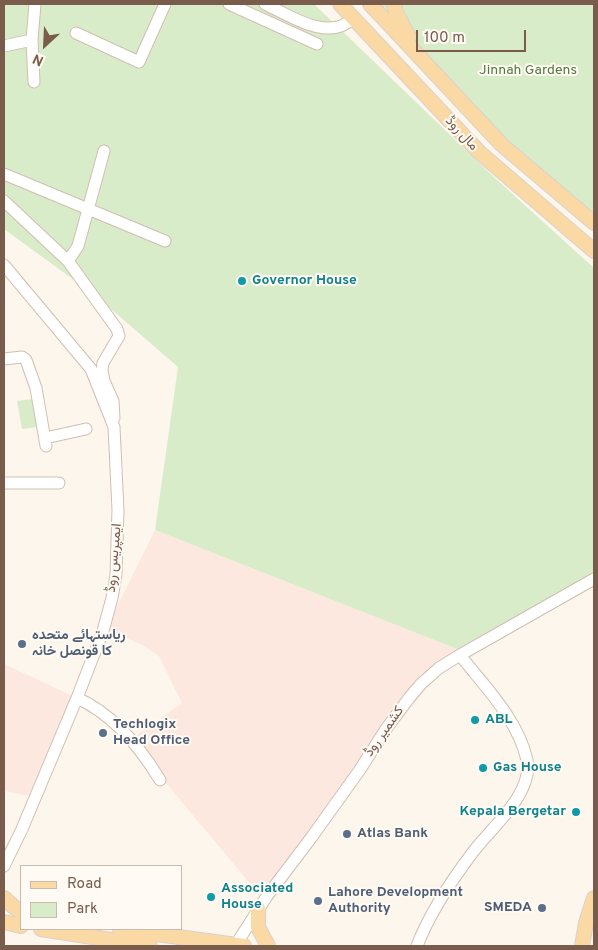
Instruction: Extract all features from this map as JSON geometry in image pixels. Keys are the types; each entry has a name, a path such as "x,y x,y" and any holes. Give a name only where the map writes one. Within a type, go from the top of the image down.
{"main road":[{"name":"مال روڈ","path":"340,4 478,152 594,251"},
{"name":"مال روڈ","path":"370,4 502,145 594,223"},
{"path":"394,4 396,13 414,49"},
{"path":"4,898 20,911"},
{"path":"582,946 586,923 594,898"},
{"path":"258,908 258,928 268,946"},
{"path":"47,930 150,946"},
{"path":"127,930 238,946"}],"street":[{"path":"34,82 32,40 35,4"},
{"path":"76,33 139,62 165,4"},
{"path":"229,4 317,44"},
{"path":"265,4 303,22 325,29 347,24 353,18"},
{"path":"4,46 32,40"},
{"path":"68,261 78,246 104,151"},
{"path":"4,174 165,240"},
{"path":"4,201 68,261 117,330 119,336 103,363 102,370 104,381 113,401 114,427"},
{"name":"ایمپریس روڈ","path":"4,265 91,370 114,427 118,510 116,575 103,631 22,829 4,866"},
{"path":"4,359 22,358 26,360 36,388 45,442 86,430"},
{"path":"4,483 59,484"},
{"name":"کشمیر روڈ","path":"238,946 258,908 359,771 386,729 421,684 439,668 460,654 594,579"},
{"path":"417,946 432,911 474,851 510,808 524,784 528,770 528,762 524,750 508,718 460,654"},
{"path":"77,698 96,707 112,719 140,752 160,780"}],"shaded area":[{"path":"155,530 457,649 262,898 130,740 182,703 159,656 142,645 106,629"},
{"path":"4,664 77,698 34,797 4,791"}],"green space":[{"name":"Governor House","path":"4,4 314,4 496,179 594,268 594,573 457,649 155,530 178,367 96,296 4,229"},
{"name":"Jinnah Gardens","path":"373,4 594,4 594,217 503,141"},
{"path":"32,399 37,427 22,429 17,401"}],"place":[{"name":"Governor House","path":"242,281"},
{"name":"ریاستہائے متحدہ کا قونصل خانہ","path":"22,644"},
{"name":"ABL","path":"475,720"},
{"name":"Techlogix Head Office","path":"103,733"},
{"name":"Gas House","path":"483,768"},
{"name":"Kepala Bergetar","path":"576,812"},
{"name":"Atlas Bank","path":"347,834"},
{"name":"Associated House","path":"211,897"},
{"name":"Lahore Development Authority","path":"318,901"},
{"name":"SMEDA","path":"542,908"}]}
